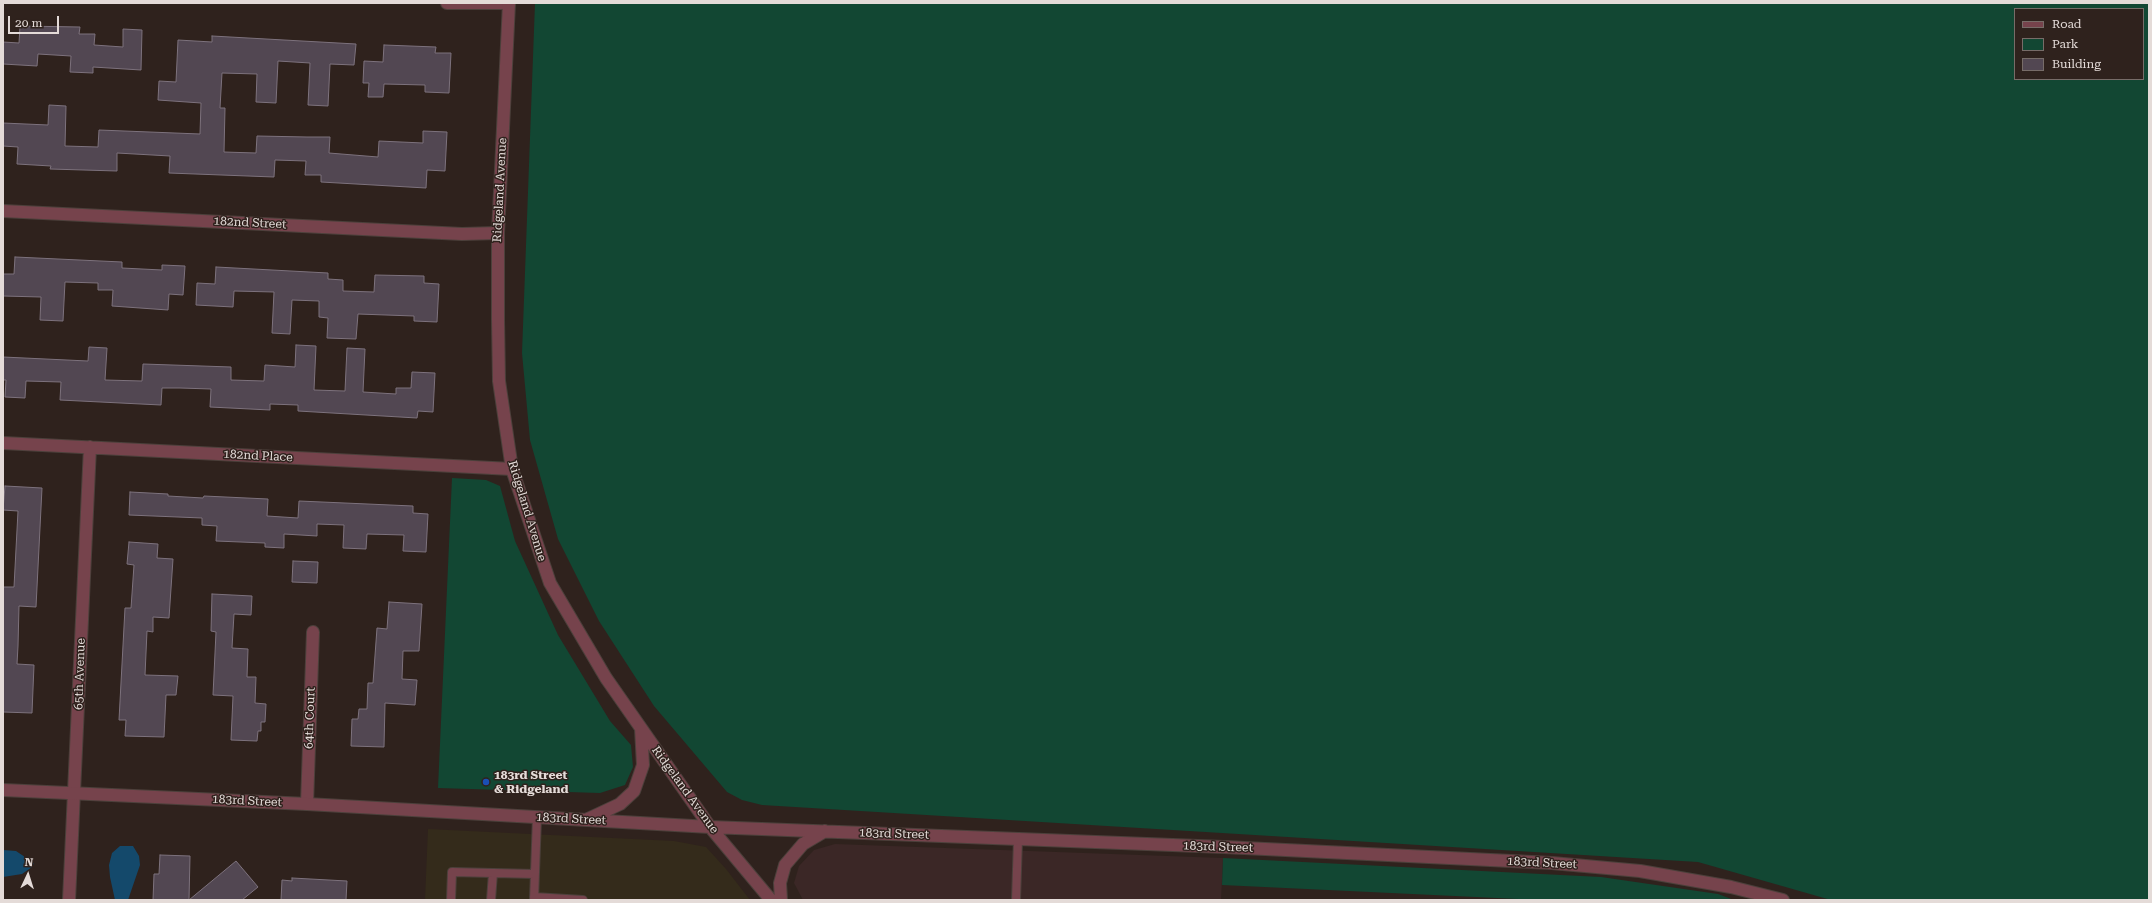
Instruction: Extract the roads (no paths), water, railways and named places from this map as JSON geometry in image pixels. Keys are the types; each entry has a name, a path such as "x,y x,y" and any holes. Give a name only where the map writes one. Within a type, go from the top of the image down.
{"street":[{"path":"447,3 509,3"},
{"name":"Ridgeland Avenue","path":"509,3 498,233 499,381 512,468 550,583 606,678 710,827 771,900"},
{"name":"182nd Street","path":"3,211 462,234 498,233"},
{"name":"182nd Place","path":"3,443 512,468"},
{"name":"65th Avenue","path":"70,900 90,447"},
{"name":"64th Court","path":"307,804 313,632"},
{"path":"586,820 620,804 634,791 643,765 641,728"},
{"name":"183rd Street","path":"3,790 307,804 710,827 1552,863 1640,871 1749,896 1783,900"},
{"path":"781,900 780,883 785,865 804,844 825,831"}],"lane":[{"path":"537,817 534,899 583,900"},
{"path":"1016,900 1018,839"},
{"path":"451,900 452,872 535,874"},
{"path":"491,900 493,873"}],"water":[{"path":"120,846 133,846 139,856 140,865 128,900 115,900 110,877 109,865 112,853"},
{"path":"3,850 16,851 25,857 26,862 34,863 32,867 22,874 3,877"}],"place":[{"name":"183rd Street & Ridgeland","path":"486,782"}]}
